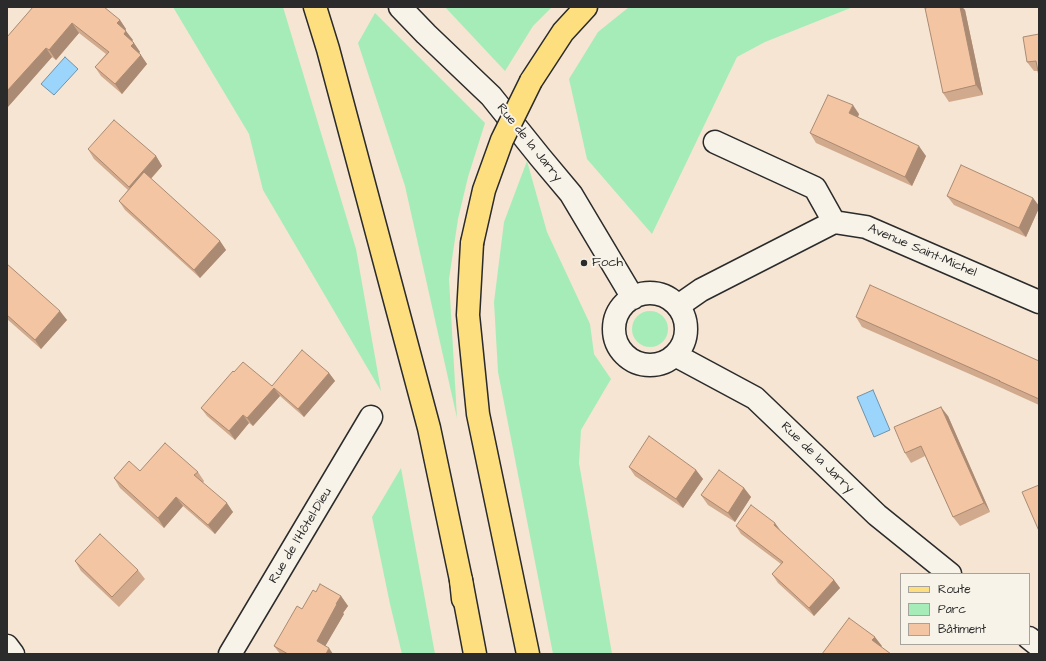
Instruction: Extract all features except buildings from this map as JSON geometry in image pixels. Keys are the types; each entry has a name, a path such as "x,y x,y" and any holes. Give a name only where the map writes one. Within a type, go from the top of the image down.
{"main road":[{"path":"315,7 328,49 429,428 475,654"},
{"name":"Rue de la Jarry","path":"400,7 491,96 571,194 632,298"},
{"path":"528,654 478,414 468,315 472,242 484,190 502,140 531,82 563,32 586,7"},
{"path":"678,306 701,290 834,222 815,188 715,142"},
{"name":"Avenue Saint-Michel","path":"834,222 866,226 1039,302"},
{"path":"650,293 662,295 672,300 678,306 681,309 686,321 686,332 683,344 672,358 661,364 646,365 634,361 624,353 617,342 614,326 618,314 626,302 636,296 650,293"},
{"name":"Rue de la Jarry","path":"675,355 755,398 877,515 949,573"},
{"name":"Rue de l'Hôtel-Dieu","path":"230,654 371,417"},
{"path":"461,580 468,654"},
{"path":"1030,639 1039,646"},
{"path":"7,646 13,654"}],"green space":[{"path":"173,7 283,7 356,249 381,391 263,190 249,134"},
{"path":"445,7 552,7 533,26 505,71"},
{"path":"629,7 853,7 765,42 737,57 652,234 587,159 569,79 598,32"},
{"path":"375,13 485,123 468,177 458,219 449,279 457,418 405,186 358,43"},
{"path":"527,161 547,232 590,324 594,354 611,379 581,430 579,463 612,654 553,654 498,372 494,302 504,222"},
{"path":"650,311 663,316 668,329 663,342 650,347 637,342 632,329 637,316"},
{"path":"401,468 435,654 402,654 372,517"}],"water":[{"path":"65,57 78,69 54,95 41,84"},
{"path":"873,390 890,430 874,437 857,397"}],"place":[{"name":"Foch","path":"584,263"}]}
